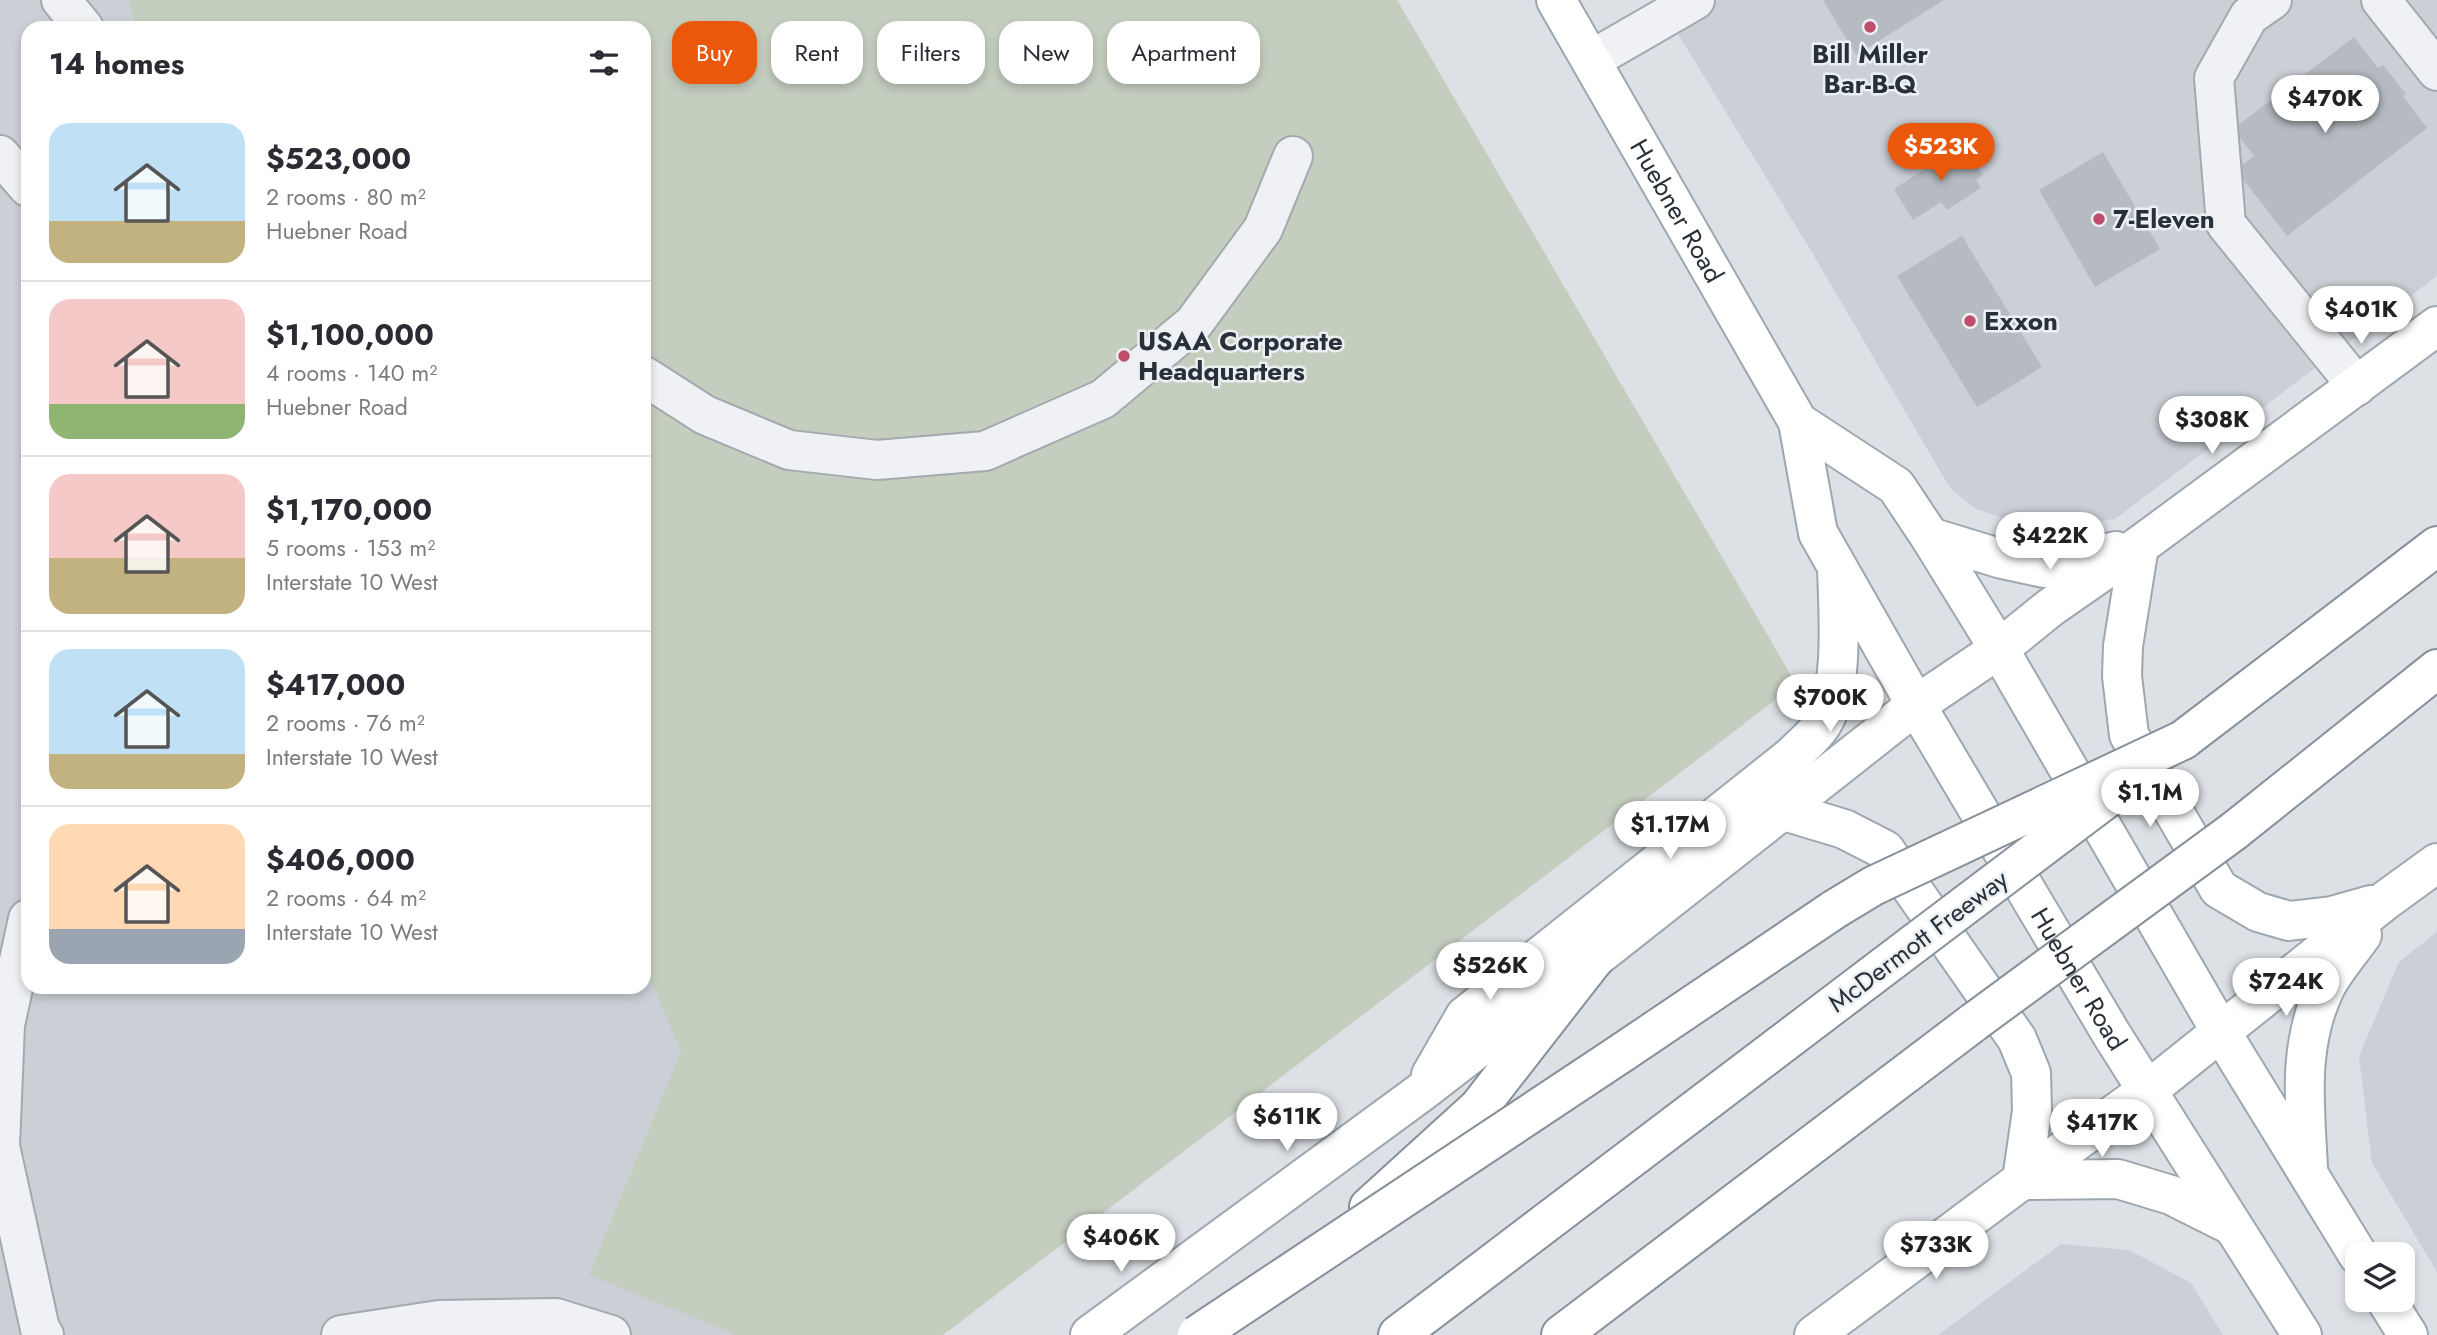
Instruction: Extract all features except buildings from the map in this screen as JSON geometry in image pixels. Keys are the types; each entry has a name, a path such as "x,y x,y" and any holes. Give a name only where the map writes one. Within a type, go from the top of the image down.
{"main road":[{"name":"Huebner Road","path":"1556,0 1798,422 1818,533 1916,705 2112,1035 2302,1335"},
{"path":"1090,1335 1420,1093 1916,705 1998,649 2051,607 2139,546 2437,326"},
{"name":"Huebner Road","path":"1798,422 1896,486 1998,649 2221,1031 2350,1242"},
{"path":"1930,537 2002,559 2044,568 2139,546"},
{"path":"2139,546 2128,607 2122,676 2129,736 2220,889 2258,912 2289,921 2332,916 2386,900"},
{"name":"McDermott Freeway","path":"1398,1335 2437,546"},
{"path":"1420,1093 1465,1016 1792,756 1821,724 1834,692 1838,640 1838,565"},
{"path":"1562,1335 1974,1022 2234,831 2432,674"},
{"path":"1198,1335 1873,886 2183,740"},
{"path":"1781,810 1844,829 1885,850 2017,1039 2031,1073 2032,1111 2022,1180"},
{"path":"1814,1335 2148,1090 2386,900 2437,863"},
{"path":"2308,1174 2304,1070 2310,1027 2326,986 2386,900"},
{"path":"1228,1335 1479,1107 1595,958"},
{"path":"2022,1180 2118,1180 2171,1195 2232,1225"},
{"path":"2394,1312 2408,1335"}],"lane":[{"path":"61,0 78,21"},
{"path":"1591,60 1695,0"},
{"path":"2272,0 2249,16 2214,78 2226,224 2357,386"},
{"path":"2390,2 2437,71"},
{"path":"0,155 21,179"},
{"path":"651,380 705,415 789,450 877,460 985,451 1103,399 1194,323 1263,229 1293,156"},
{"path":"21,952 5,1026 0,1146 40,1329 44,1335"},
{"path":"341,1335 439,1320 556,1318 611,1335"}],"shaded area":[{"name":"USAA Corporate Headquarters","path":"0,0 1397,0 1796,684 943,1335 0,1335"},
{"path":"1657,0 2437,0 2437,276 2115,519 2065,527 2022,525 1974,508 1950,488 1807,244"},
{"path":"2437,932 2437,1272 2372,1163 2359,1056 2399,962"},
{"path":"2061,1244 2129,1250 2191,1283 2223,1335 1938,1335"}],"green space":[{"name":"USAA Corporate Headquarters","path":"128,0 1397,0 1796,684 943,1335 737,1335 589,1275 681,1051 651,982 651,21 135,21"}],"place":[{"name":"Bill Miller Bar-B-Q","path":"1870,27"},
{"name":"7-Eleven","path":"2099,219"},
{"name":"Exxon","path":"1970,321"},
{"name":"USAA Corporate Headquarters","path":"1124,356"}]}
